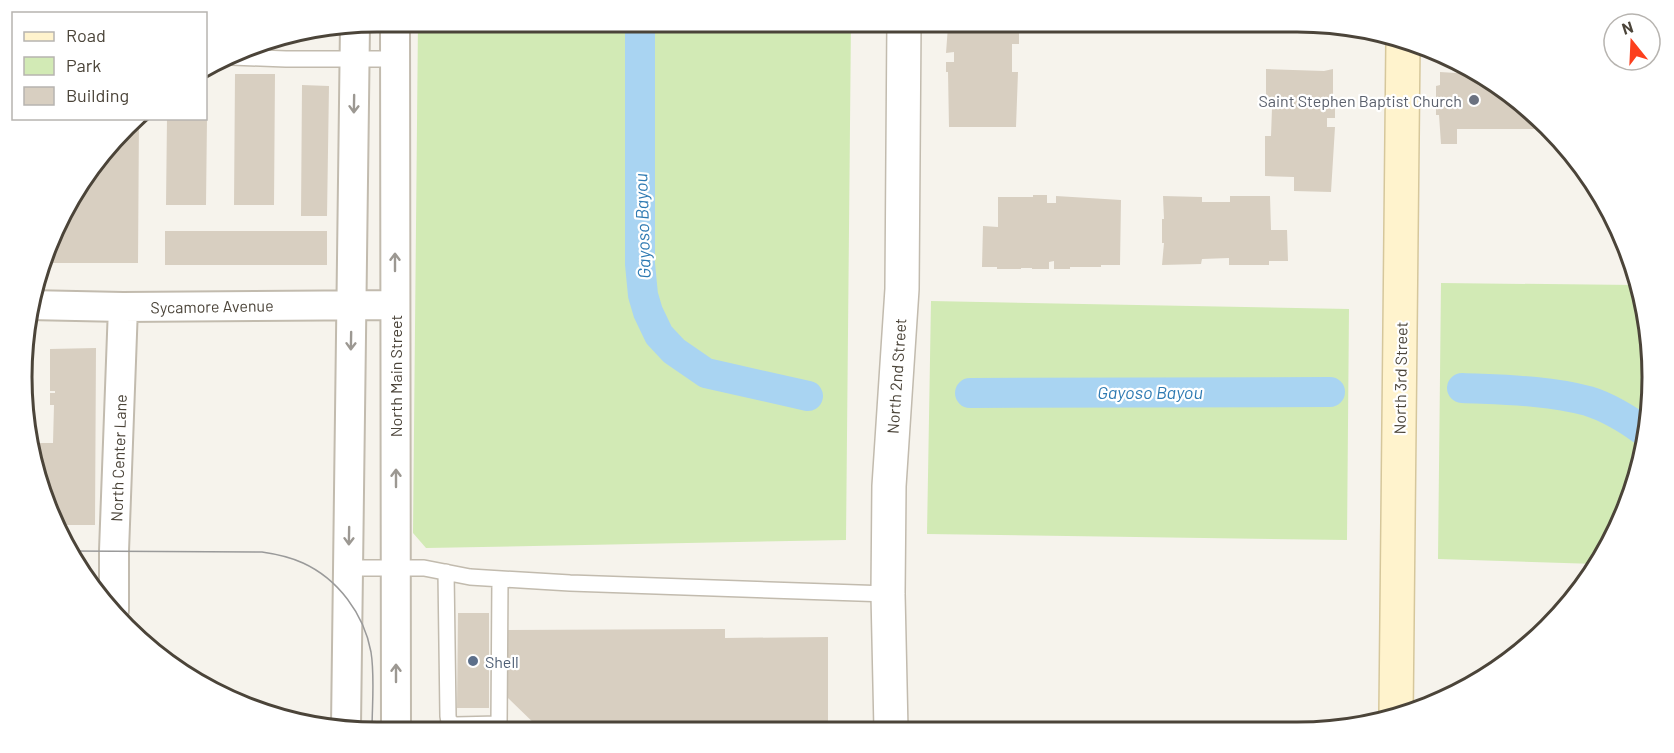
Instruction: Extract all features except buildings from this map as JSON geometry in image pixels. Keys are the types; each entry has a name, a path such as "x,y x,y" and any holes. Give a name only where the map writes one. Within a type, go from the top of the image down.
{"main road":[{"name":"North 3rd Street","path":"1396,707 1403,48"}],"street":[{"path":"346,720 355,32"},
{"name":"North Main Street","path":"394,32 396,722"},
{"name":"North 2nd Street","path":"891,722 888,594 889,486 902,289 904,32"},
{"name":"Sycamore Avenue","path":"39,305 123,307 395,305"},
{"name":"North Center Lane","path":"112,598 123,307"}],"lane":[{"path":"245,57 395,59"},
{"path":"348,568 424,568 470,577 570,583 888,594"},
{"path":"446,572 449,722"},
{"path":"500,579 500,722"}],"green space":[{"path":"418,32 851,32 846,540 426,548 413,533"},
{"path":"1441,283 1630,285 1640,331 1642,354 1640,422 1631,466 1616,509 1587,564 1438,559"},
{"path":"931,301 1349,309 1347,540 927,534"}],"waterway":[{"name":"Gayoso Bayou","path":"640,32 640,264 643,295 648,312 659,335 674,351 706,373 808,396"},
{"name":"Gayoso Bayou","path":"1462,388 1525,391 1573,397 1609,409 1639,428"},
{"name":"Gayoso Bayou","path":"970,393 1330,392"}],"tram line":[{"path":"79,551 262,552 293,559 316,570 348,599 368,638 373,671 372,722"}],"place":[{"name":"Saint Stephen Baptist Church","path":"1474,100"},
{"name":"Shell","path":"473,661"}]}
